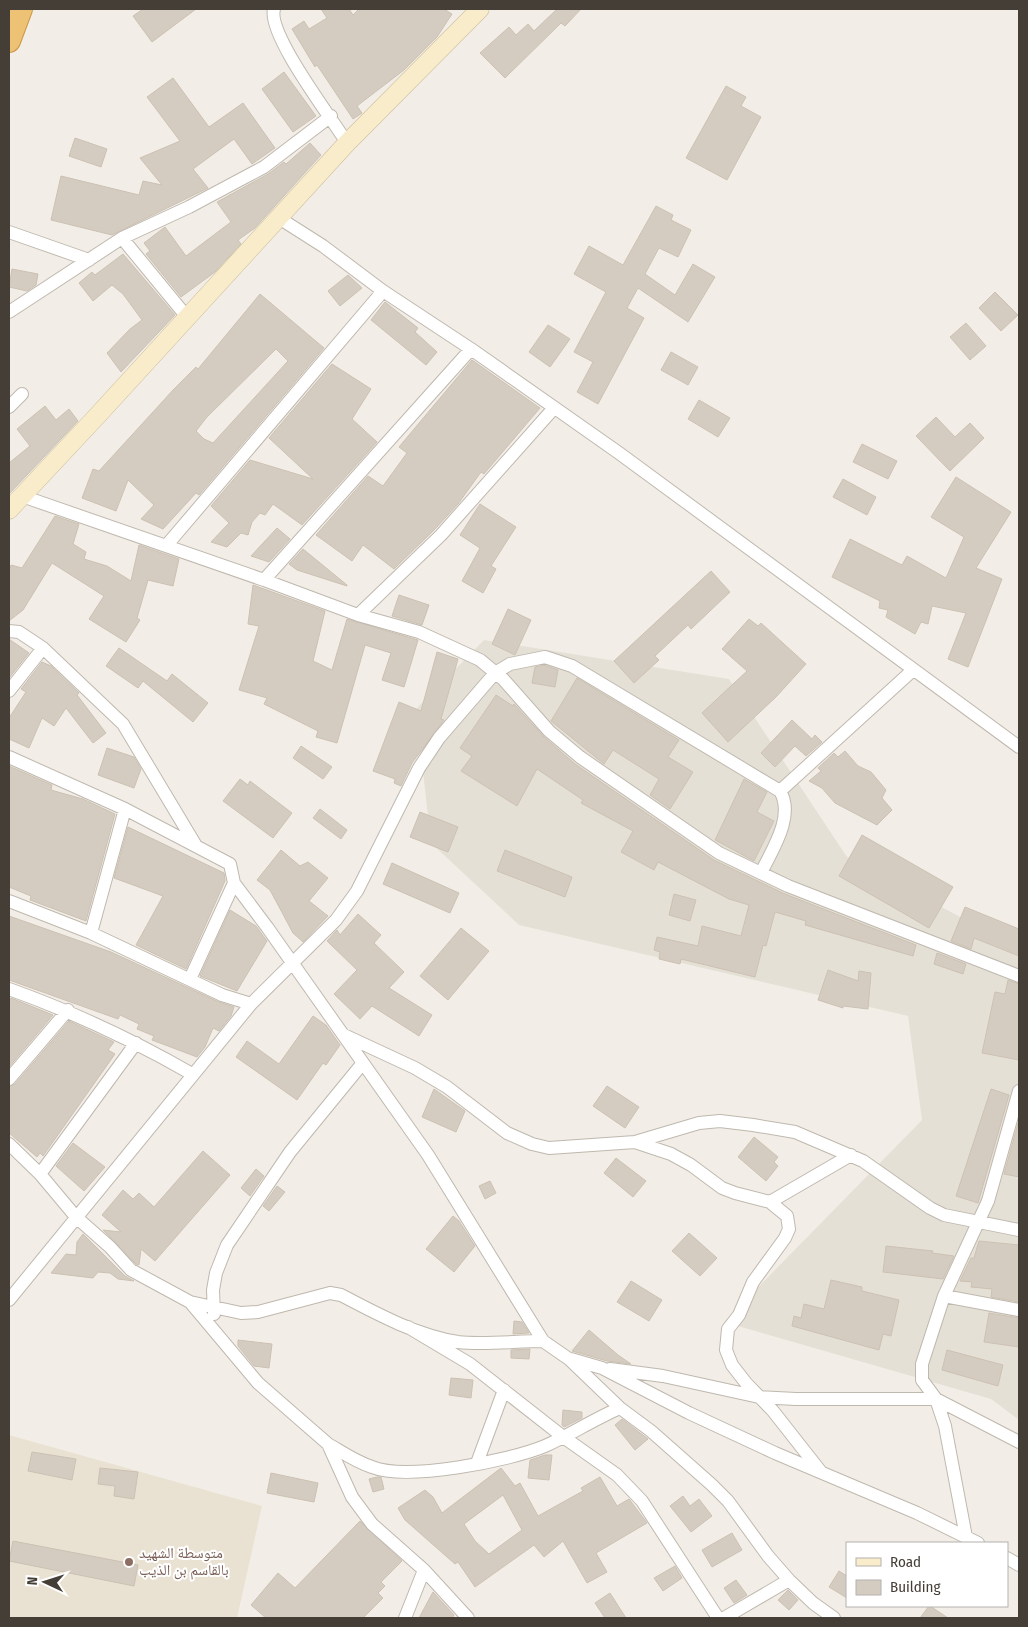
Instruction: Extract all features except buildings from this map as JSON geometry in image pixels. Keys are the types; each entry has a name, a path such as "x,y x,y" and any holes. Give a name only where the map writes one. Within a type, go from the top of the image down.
{"highway":[{"path":"9,41 21,9"}],"street":[{"path":"274,9 272,19 293,62 347,142"},
{"path":"9,510 347,142 480,9"},
{"path":"9,312 122,238 190,207 264,167 331,116"},
{"path":"279,218 323,246 383,291 471,349 554,408 1019,747"},
{"path":"9,232 89,260"},
{"path":"122,238 187,317"},
{"path":"166,546 383,291"},
{"path":"264,580 471,349"},
{"path":"9,406 22,394"},
{"path":"358,615 447,529 554,408"},
{"path":"22,496 264,580 358,615 419,632 480,660 495,673 548,731 580,757 719,853 788,886 1019,976"},
{"path":"9,631 19,632 43,648 123,724 195,844"},
{"path":"9,691 43,648"},
{"path":"9,1300 13,1287 76,1217 251,1004 336,920 356,891 419,768 439,738 495,673 510,664 528,658 545,657 556,659 572,666 780,791 784,798 785,816 778,837 761,873"},
{"path":"780,791 913,670"},
{"path":"9,757 125,809 230,864 234,883 428,1155 543,1341 569,1359 620,1408 651,1431 712,1485 728,1501 768,1556 789,1580 834,1618"},
{"path":"91,933 125,809"},
{"path":"190,979 234,883"},
{"path":"9,902 91,933 222,995 251,1004"},
{"path":"9,989 68,1010 136,1043 192,1074"},
{"path":"9,1079 68,1010"},
{"path":"344,1035 415,1068 447,1087 507,1133 532,1144 549,1148 636,1142 699,1123 720,1121 795,1132 864,1161 930,1208 944,1215 976,1223 1019,1230"},
{"path":"40,1174 136,1043"},
{"path":"216,1332 213,1308 216,1272 227,1245 290,1152 362,1064"},
{"path":"966,1537 944,1426 936,1399 922,1380 922,1364 944,1296 976,1223 988,1201 1019,1091"},
{"path":"636,1142 684,1161 722,1188 770,1202 787,1216 789,1229 785,1238 753,1282 739,1315 728,1329 726,1350 732,1365 792,1433 821,1472"},
{"path":"9,1144 40,1174 76,1217 110,1247 131,1270 190,1302 242,1313 258,1312 330,1293 341,1295 408,1327 470,1364 562,1436 617,1475 642,1501 718,1618"},
{"path":"770,1202 851,1155"},
{"path":"944,1296 1019,1310"},
{"path":"190,1302 258,1383 328,1444 372,1468 393,1472 442,1470 523,1453 545,1446 620,1408"},
{"path":"408,1327 461,1342 543,1341"},
{"path":"569,1359 602,1368 663,1376 759,1396 796,1399 936,1399 1019,1442"},
{"path":"602,1368 689,1414 917,1513 976,1542"},
{"path":"478,1463 504,1390"},
{"path":"328,1444 343,1480 372,1524 424,1570 468,1618"},
{"path":"1008,1559 1019,1565"},
{"path":"404,1618 424,1570"},
{"path":"724,1618 789,1580"}],"shaded area":[{"path":"484,640 729,679 847,857 1019,948 1019,1420 991,1399 724,1322 922,1120 908,1016 519,925 431,843 416,709"},
{"name":"متوسطة الشهيد بالقاسم بن الذيب","path":"9,1435 262,1506 237,1618 9,1618"}],"place":[{"name":"متوسطة الشهيد بالقاسم بن الذيب","path":"129,1562"}]}
